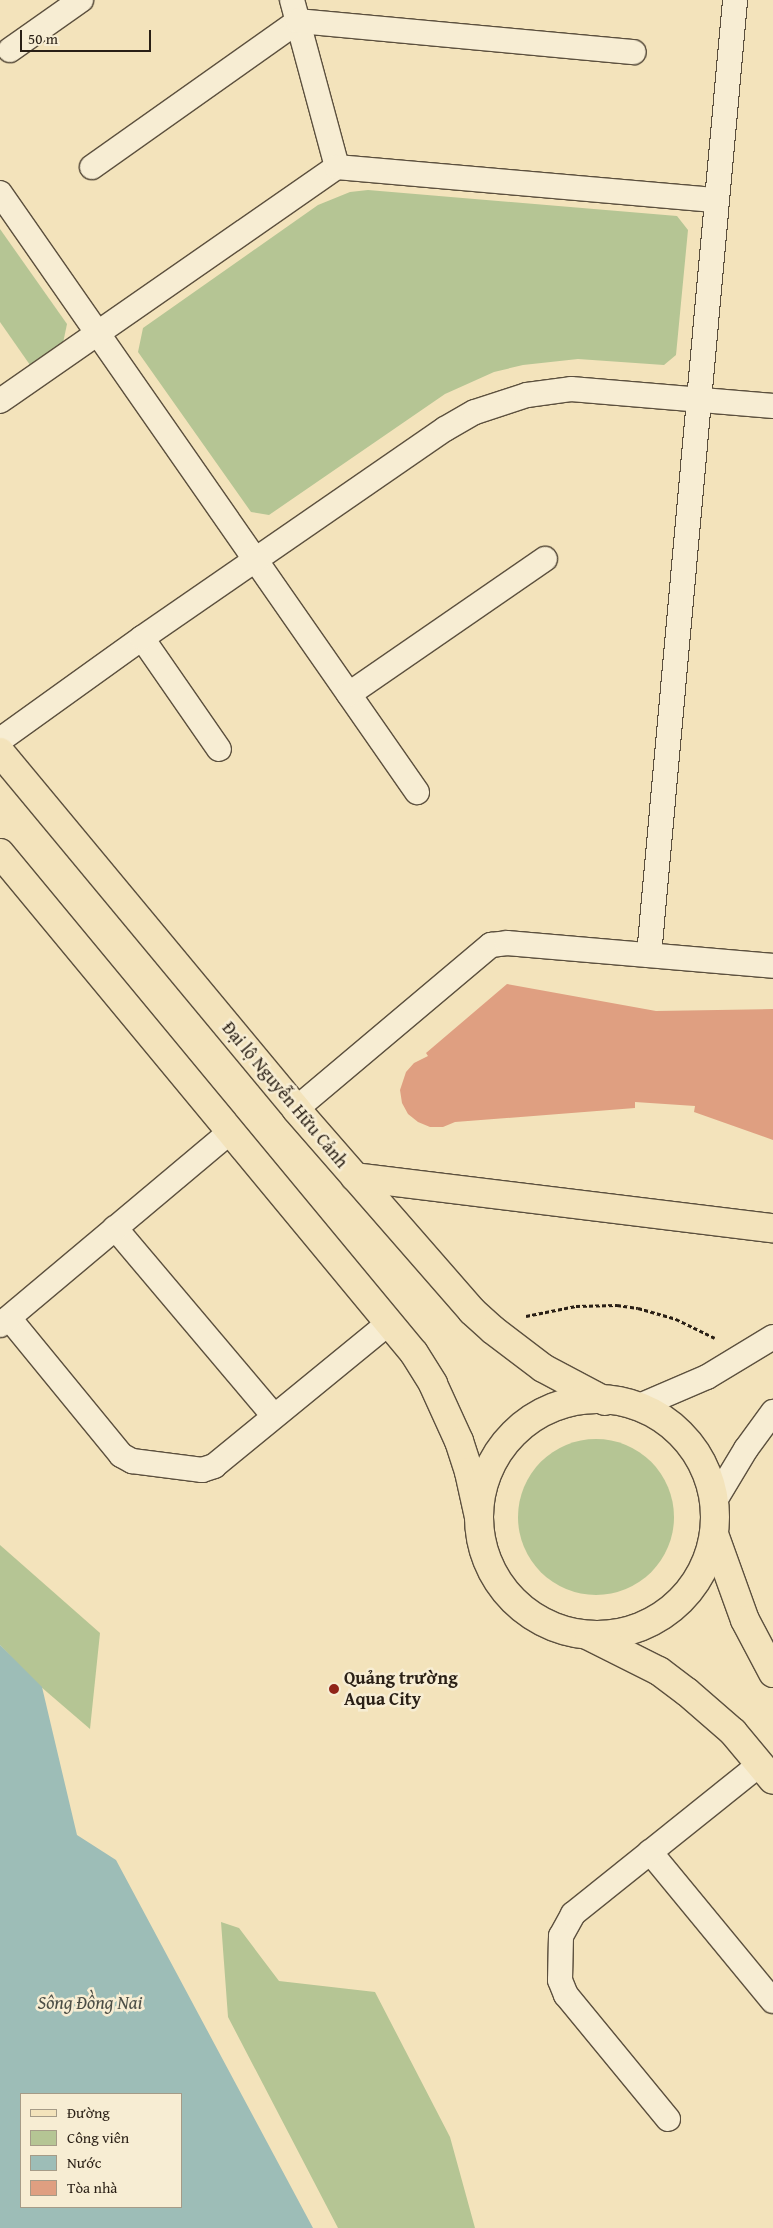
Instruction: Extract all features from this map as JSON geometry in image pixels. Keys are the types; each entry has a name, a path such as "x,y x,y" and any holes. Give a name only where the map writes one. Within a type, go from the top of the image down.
{"main road":[{"name":"Đại lộ Nguyễn Hữu Cảnh","path":"0,752 296,1109 453,1291 494,1330 543,1368 605,1401"},
{"path":"0,853 390,1322 414,1354 448,1414 469,1472 479,1517 481,1538 487,1559 496,1578 509,1595 524,1610 542,1621 562,1629 583,1634 650,1667 687,1692 733,1732 766,1772"},
{"path":"355,1177 773,1228"},
{"path":"479,1517 481,1496 496,1456 516,1432 543,1413 562,1405 584,1401 605,1401 637,1407 665,1422 689,1444 705,1471 714,1502 714,1534 709,1555 700,1574 684,1596 668,1611 650,1622 625,1631 583,1634"},
{"path":"714,1534 745,1620 773,1673"}],"street":[{"path":"10,50 82,0"},
{"path":"649,955 735,0"},
{"path":"295,10 337,167"},
{"path":"92,167 295,10 634,52"},
{"path":"0,401 337,167 717,200"},
{"path":"0,193 417,792"},
{"path":"0,740 142,638 445,429 491,406 527,395 571,389 773,406"},
{"path":"349,694 545,559"},
{"path":"142,638 219,749"},
{"path":"296,1109 491,946 507,943 773,966"},
{"path":"231,1131 4,1321 126,1459 208,1470 390,1322"},
{"path":"115,1228 274,1416"},
{"path":"637,1407 707,1377 773,1337"},
{"path":"714,1502 746,1449 773,1412"},
{"path":"668,2119 566,1994 560,1980 561,1936 573,1914 650,1852 766,1772"},
{"path":"650,1852 773,2001"}],"path":[{"path":"526,1316 576,1306 617,1305 667,1316 715,1338"}],"green space":[{"path":"368,190 677,216 688,230 676,355 664,365 578,359 523,365 494,372 445,394 269,515 251,512 138,352 143,328 318,205 350,192"},
{"path":"0,229 67,324 63,343 30,365 0,322"},
{"path":"596,1439 626,1445 639,1452 651,1462 661,1474 668,1487 674,1517 668,1547 661,1560 651,1572 639,1582 626,1589 596,1595 566,1589 553,1582 541,1572 531,1560 524,1547 518,1517 524,1487 531,1474 541,1462 553,1452 566,1445"},
{"path":"0,1545 100,1633 90,1729 33,1680 0,1645"},
{"path":"221,1922 239,1928 279,1981 375,1992 450,2137 475,2228 338,2228 228,2017"}],"water":[{"name":"Sông Đồng Nai","path":"0,1645 42,1687 77,1835 116,1860 313,2228 0,2228"}],"building":[{"path":"507,984 656,1011 773,1009 773,1140 694,1112 695,1106 635,1102 635,1108 455,1122 443,1127 430,1127 418,1122 408,1114 402,1103 400,1090 406,1072 414,1063 428,1056 426,1053"}],"place":[{"name":"Quảng trường Aqua City","path":"334,1689"}]}
